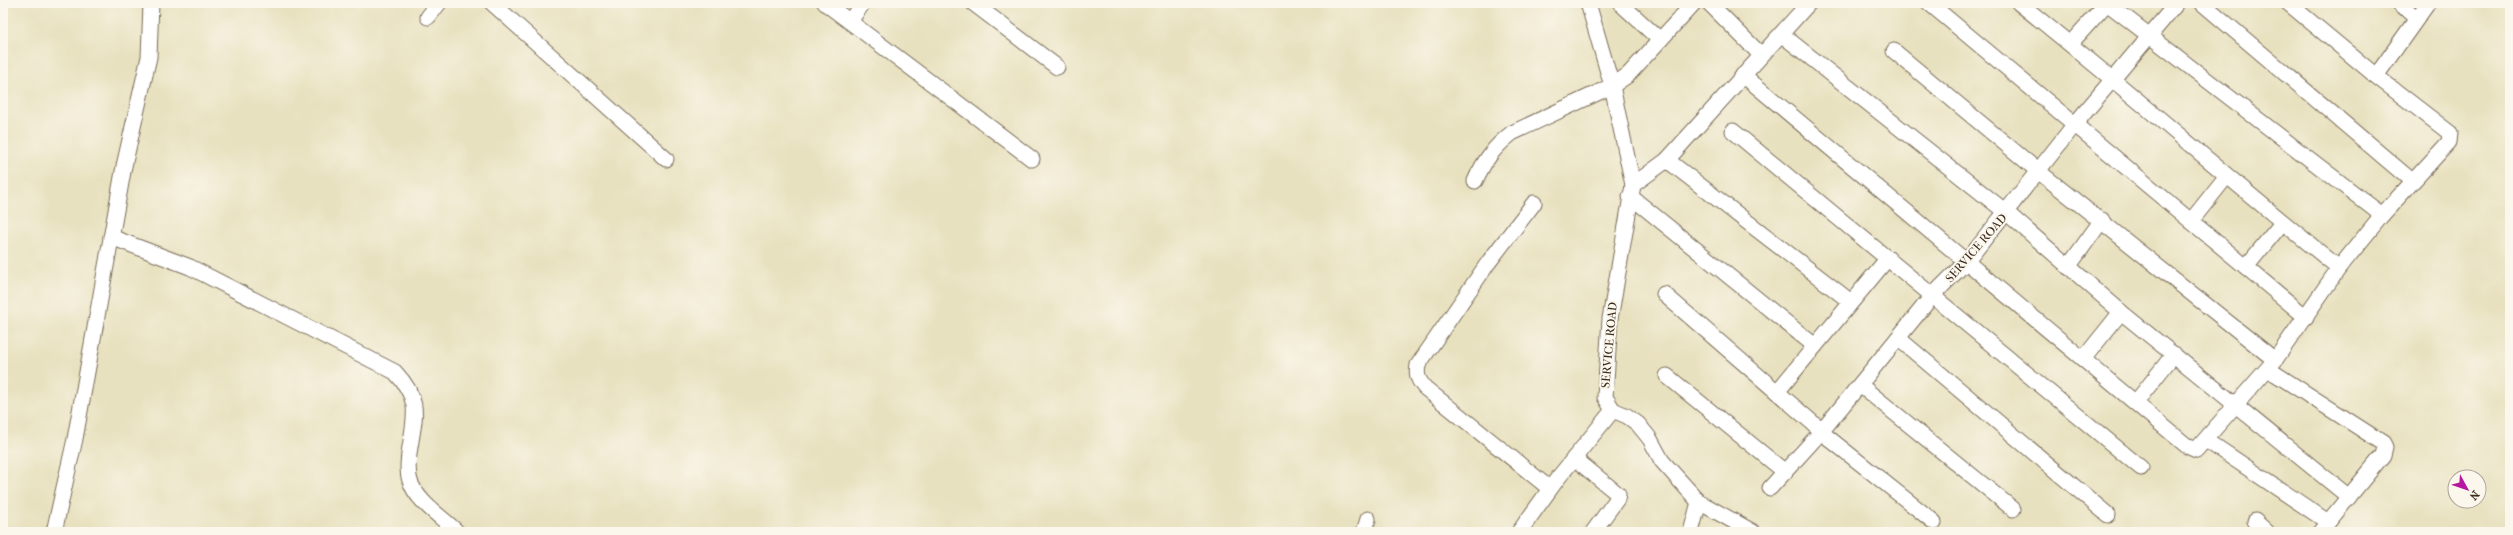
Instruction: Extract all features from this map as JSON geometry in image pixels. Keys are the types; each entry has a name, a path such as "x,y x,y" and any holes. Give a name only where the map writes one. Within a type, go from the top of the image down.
{"street":[{"path":"54,532 74,439 111,237 149,57 151,3"},
{"path":"428,17 439,3"},
{"path":"492,3 666,159"},
{"path":"825,3 1032,159"},
{"path":"850,21 863,3"},
{"path":"972,3 1057,67"},
{"path":"1588,3 1612,86 1631,191 1815,346"},
{"path":"1620,3 1660,40"},
{"path":"1475,181 1482,164 1493,150 1512,133 1612,86 1628,75 1694,3"},
{"path":"1709,3 1761,55"},
{"path":"2019,3 2114,79 2226,177 2339,268"},
{"path":"2070,44 2107,3 2149,37 2382,215"},
{"name":"SERVICE ROAD","path":"1770,488 1860,385 1933,295 1967,261 2007,213 2075,124 2177,3"},
{"path":"2202,3 2412,180"},
{"path":"1743,75 2084,358 2187,446 2196,450 2272,365 2339,268 2382,215 2412,180 2449,142 2450,133 2376,76 2288,3"},
{"path":"2399,3 2416,18"},
{"path":"2376,76 2428,3"},
{"path":"1929,4 2306,317"},
{"path":"1631,191 1667,160 1781,34 1802,5"},
{"path":"1781,34 2007,213 2121,312 2349,497"},
{"path":"1894,51 2038,171 2102,220 2272,365 2383,444 2385,451 2324,527 2206,440"},
{"path":"1733,131 2141,468"},
{"path":"1667,160 1851,302"},
{"path":"2191,221 2226,177"},
{"name":"SERVICE ROAD","path":"1613,410 1605,397 1606,365 1610,319 1631,191"},
{"path":"1534,203 1488,263 1418,365 1416,372 1418,380 1425,388 1550,488"},
{"path":"2068,267 2102,220"},
{"path":"2246,267 2282,222"},
{"path":"111,237 190,267 395,372 405,384 414,402 407,468 410,480 416,494 457,532"},
{"path":"1777,392 1888,258"},
{"path":"1664,294 1821,431 1934,522"},
{"path":"2084,358 2121,312"},
{"path":"1898,338 2108,515"},
{"path":"2136,402 2174,354"},
{"path":"1667,376 1785,472"},
{"path":"1860,385 2013,509"},
{"path":"1518,532 1550,488 1613,410 1627,416 1638,424 1650,439 1662,461 1699,502 1753,532"},
{"path":"1574,458 1618,494 1618,499 1593,532"},
{"path":"1691,532 1699,502"},
{"path":"2255,521 2267,532"}]}
